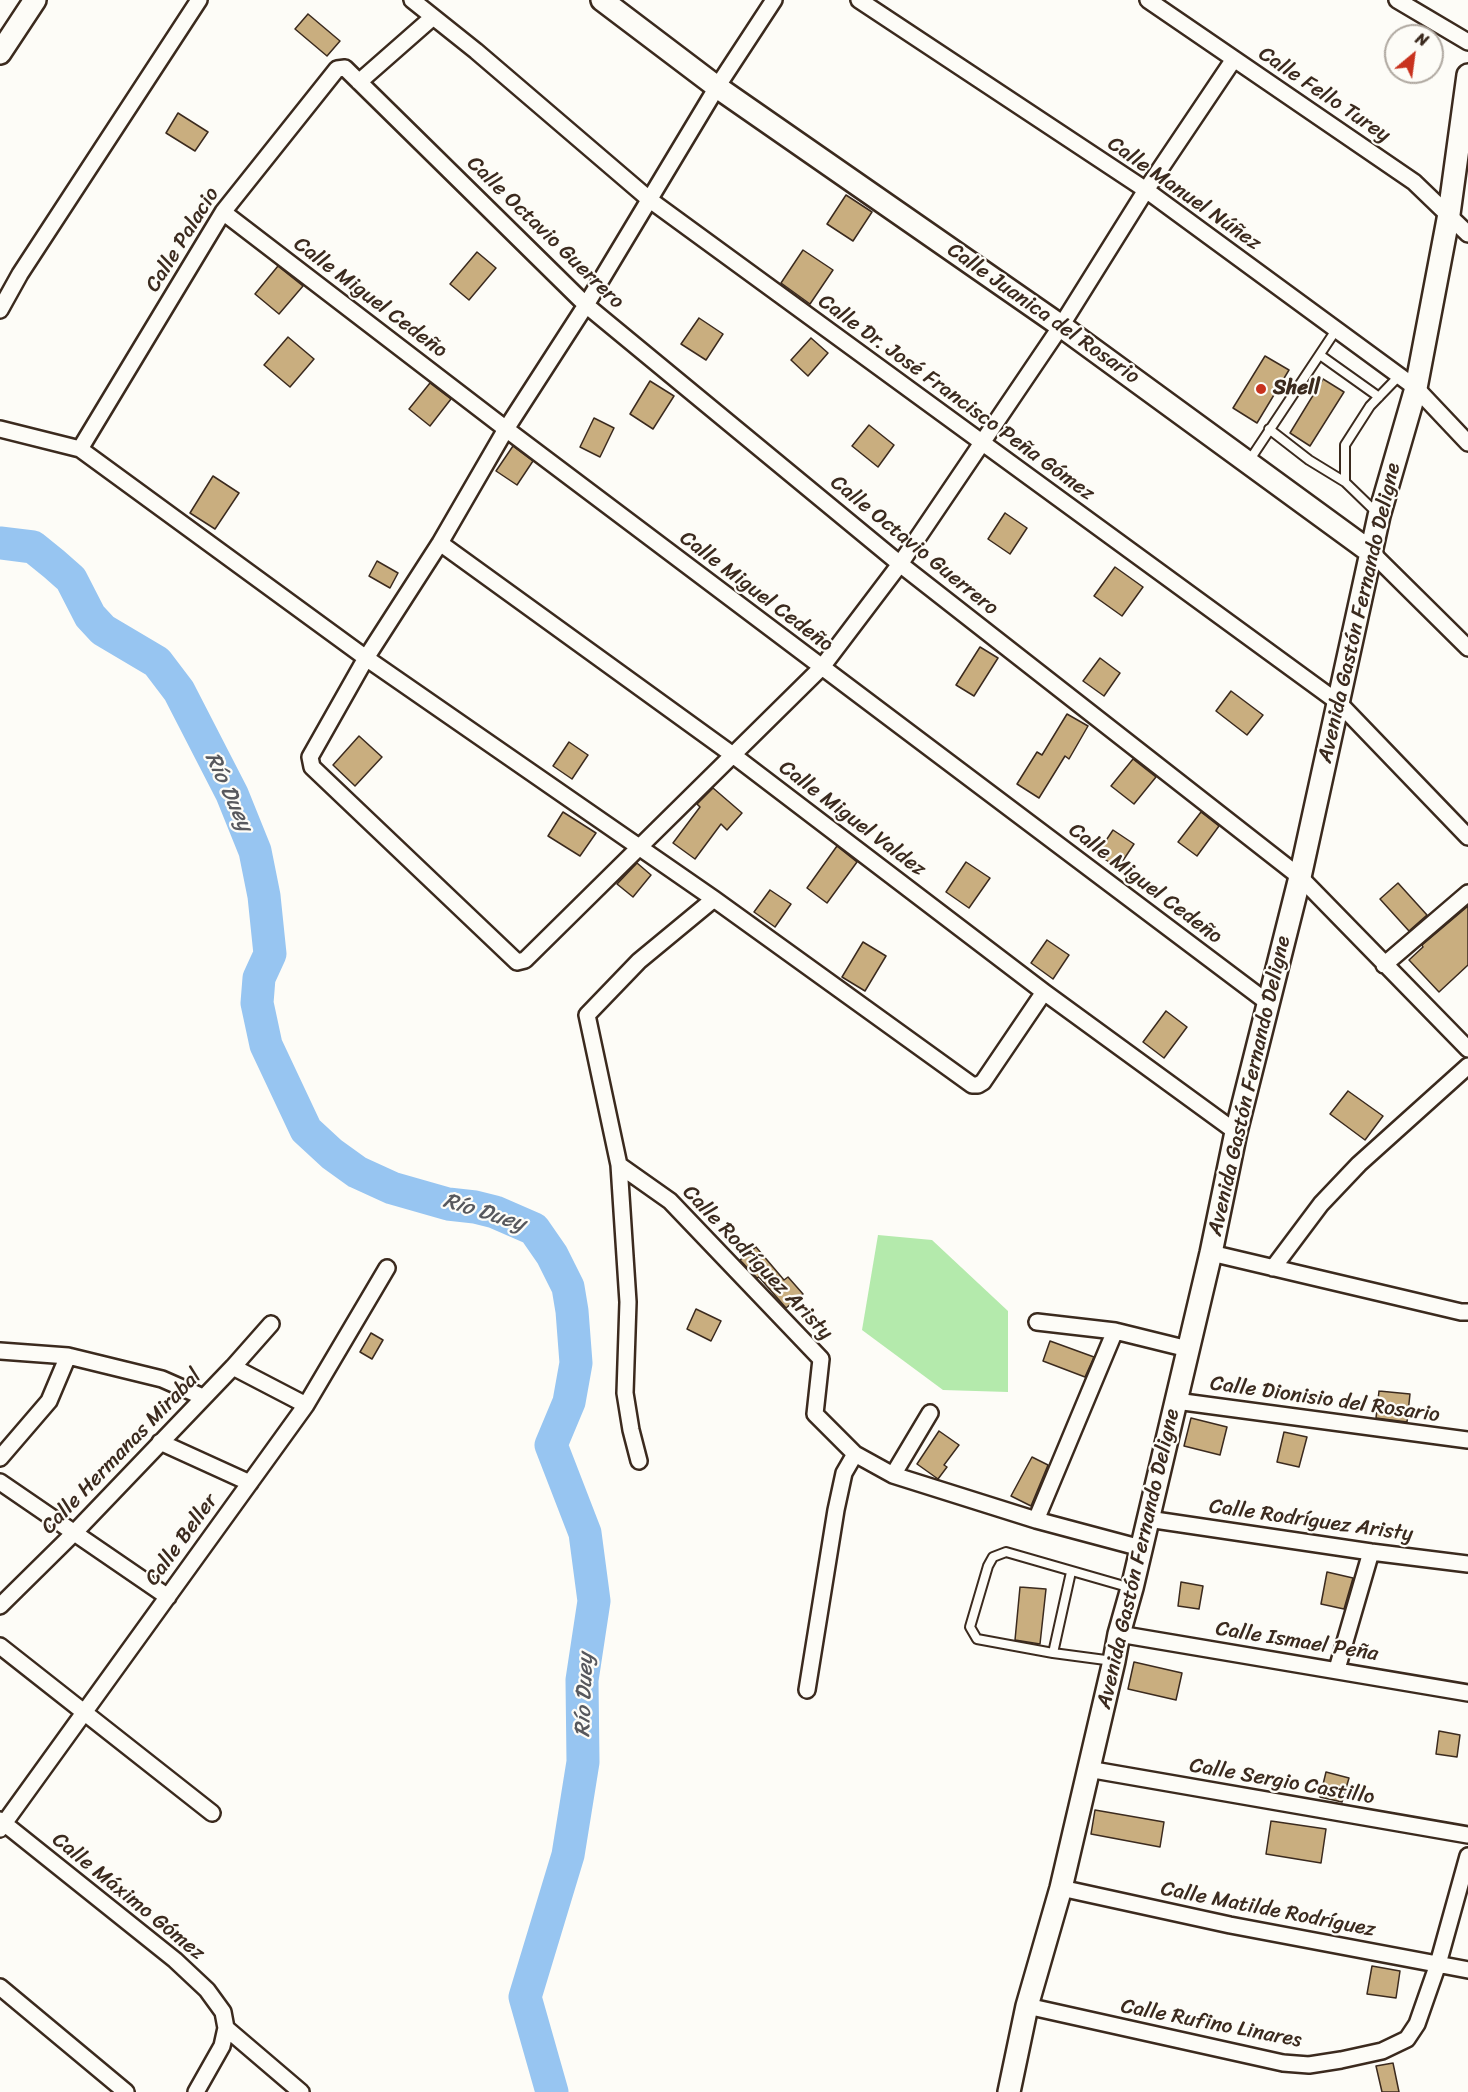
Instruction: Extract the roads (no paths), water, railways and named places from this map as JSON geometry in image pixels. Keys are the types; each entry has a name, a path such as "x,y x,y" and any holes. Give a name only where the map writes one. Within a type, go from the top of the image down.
{"street":[{"path":"0,53 35,0"},
{"path":"0,310 27,264 199,0"},
{"name":"Calle Dr. José Francisco Peña Gómez","path":"412,0 650,200 1339,703 1468,837"},
{"name":"Calle Juanica del Rosario","path":"602,0 717,87 1061,326 1372,553 1468,648"},
{"path":"774,0 717,87 586,305 506,429 440,543 366,658 310,757 312,767 517,962 525,960 822,667 900,564 1061,326 1146,190 1234,59"},
{"name":"Calle Manuel Núñez","path":"859,0 1146,190 1407,382 1468,443"},
{"name":"Calle Fello Turey","path":"1148,0 1414,182 1468,234"},
{"path":"1397,0 1468,42"},
{"path":"359,82 433,17"},
{"name":"Calle Octavio Guerrero","path":"341,67 345,68 586,305 900,564 1300,877 1468,1049"},
{"name":"Calle Palacio","path":"80,449 223,212 337,69 341,67"},
{"name":"Avenida Gastón Fernando Deligne","path":"1009,2092 1027,2006 1061,1888 1119,1634 1132,1588 1211,1253 1236,1132 1300,877 1380,516 1407,382 1449,214 1468,75"},
{"name":"Calle Miguel Cedeño","path":"223,212 506,429 1267,1002"},
{"path":"0,429 80,449 366,658 714,899 972,1085 983,1082 1044,992"},
{"name":"Calle Miguel Valdez","path":"440,543 733,755 1044,992 1236,1132"},
{"path":"1384,965 1468,893"},
{"path":"639,1461 625,1393 628,1302 619,1165 587,1015 639,961 714,899"},
{"path":"1273,1268 1321,1204 1359,1164 1468,1066"},
{"name":"Calle Rodríguez Aristy","path":"619,1165 670,1201 821,1359 815,1414 855,1454 893,1475 1036,1520 1141,1548"},
{"path":"1211,1253 1468,1312"},
{"name":"Calle Beller","path":"1,1824 85,1713 306,1405 387,1268"},
{"path":"1037,1322 1115,1331 1188,1349"},
{"name":"Calle Hermanas Mirabal","path":"0,1606 75,1532 233,1367 271,1324"},
{"path":"1036,1520 1115,1331"},
{"path":"0,1351 68,1356 162,1379 203,1397"},
{"path":"0,1458 49,1401 68,1356"},
{"path":"233,1367 306,1405"},
{"name":"Calle Dionisio del Rosario","path":"1176,1401 1468,1440"},
{"path":"893,1475 930,1413"},
{"path":"160,1442 250,1483"},
{"path":"807,1690 836,1510 844,1473 855,1454"},
{"path":"0,1482 168,1597"},
{"name":"Calle Rodríguez Aristy","path":"1148,1519 1371,1552 1468,1563"},
{"path":"1337,1669 1371,1552"},
{"name":"Calle Ismael Peña","path":"1119,1634 1337,1669 1468,1693"},
{"path":"0,1646 212,1814"},
{"name":"Calle Sergio Castillo","path":"1088,1769 1468,1835"},
{"name":"Calle Máximo Gómez","path":"1,1824 175,1960 207,1990 223,2012 226,2028"},
{"name":"Calle Rufino Linares","path":"1027,2006 1283,2063 1309,2065 1382,2051 1407,2038 1417,2024 1438,1964 1468,1856"},
{"name":"Calle Matilde Rodríguez","path":"1061,1888 1230,1925 1468,1970"},
{"path":"0,1987 126,2092"},
{"path":"196,2092 222,2046 226,2028 301,2092"}],"lane":[{"path":"1248,462 1336,330"},
{"path":"1320,355 1379,397"},
{"path":"1345,482 1345,445 1370,406 1379,397 1407,382"},
{"path":"1269,429 1309,460 1345,482 1380,516"},
{"path":"1114,1661 977,1639 970,1628 988,1566 993,1557 1006,1552 1132,1588"},
{"path":"1053,1653 1071,1572"}],"waterway":[{"name":"Río Duey","path":"0,543 33,547 54,564 71,579 90,616 103,630 157,662 179,691 232,794 255,851 264,896 270,954 259,978 257,1003 266,1045 306,1130 332,1154 357,1172 392,1188 448,1204 495,1212 534,1229 552,1255 568,1287 576,1363 569,1402 551,1445 585,1533 594,1601 582,1680 583,1762 568,1855 525,1997 552,2092"}],"place":[{"name":"Shell","path":"1261,389"}]}
